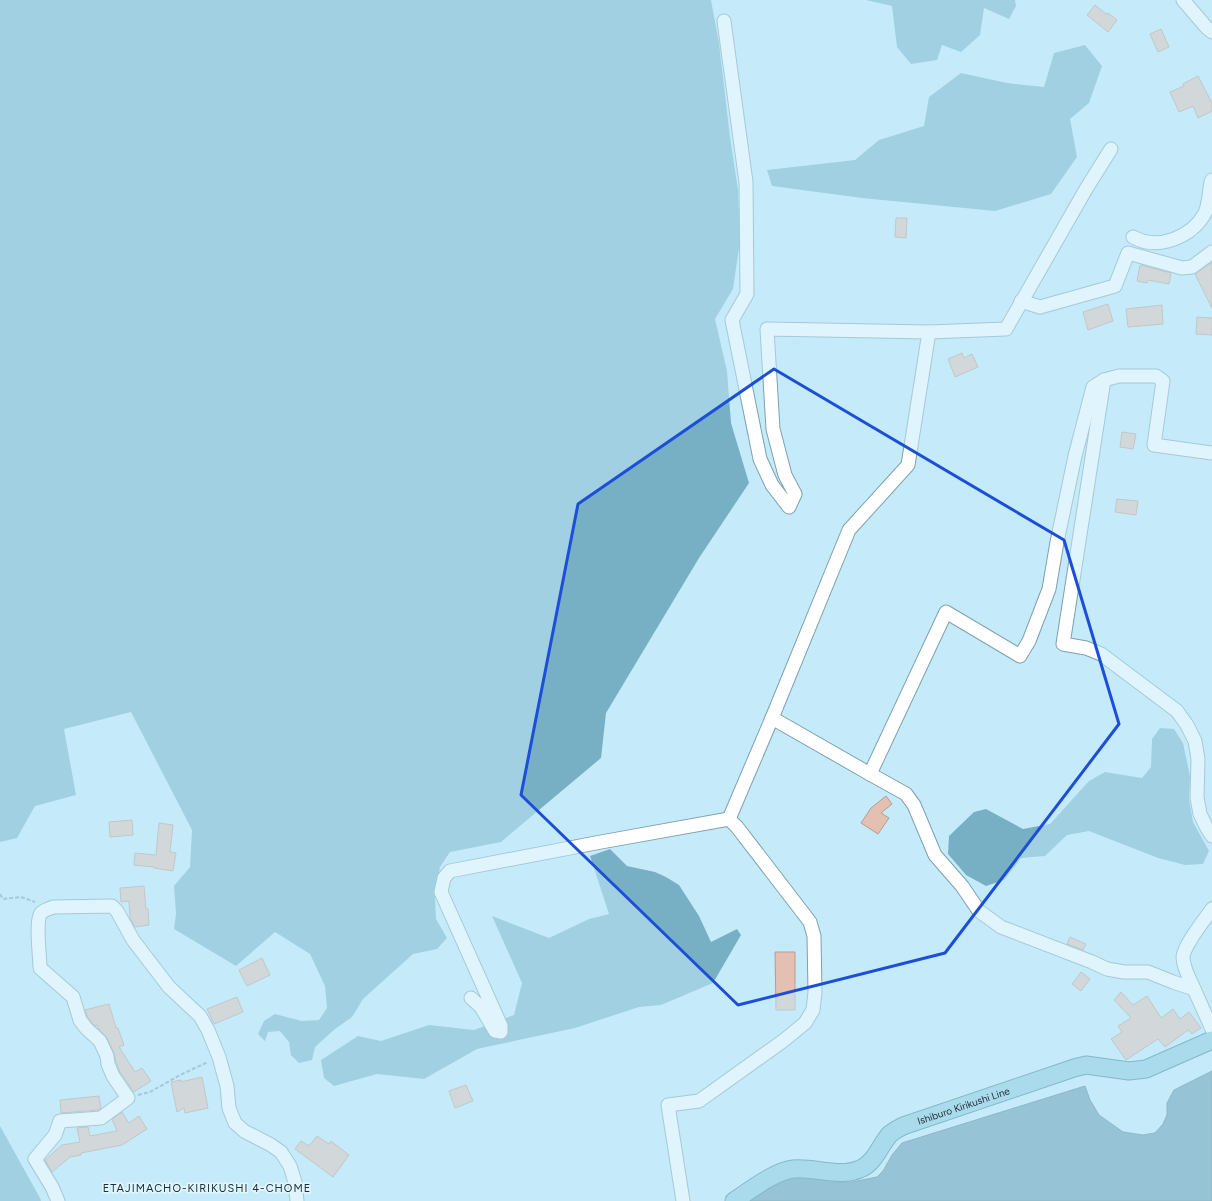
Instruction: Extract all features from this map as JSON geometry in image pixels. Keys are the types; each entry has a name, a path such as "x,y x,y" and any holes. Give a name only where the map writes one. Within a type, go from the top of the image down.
{"main road":[{"name":"Ishiburo Kirikushi Line","path":"734,1201 776,1174 792,1169 845,1172 861,1169 875,1158 891,1133 910,1123 1074,1068 1086,1066 1129,1071 1146,1069 1212,1040"}],"street":[{"path":"1183,0 1212,32"},
{"path":"724,21 746,182 747,294 732,320 760,459 772,485 789,507 796,494 785,475 773,430 767,329 929,332 1006,329 1086,188 1111,149"},
{"path":"1133,237 1139,240 1156,243 1166,242 1189,231 1200,220 1206,211 1210,182 1212,180"},
{"path":"1021,301 1040,307 1115,286 1128,253 1182,268 1192,267 1212,252"},
{"path":"729,819 849,530 908,465 929,332"},
{"path":"870,774 946,612 1020,656 1029,642 1049,589 1075,456 1093,387 1104,380 1120,376 1156,376 1163,381 1154,446 1212,453"},
{"path":"1104,380 1063,644 1086,648 1101,654 1178,711 1188,725 1195,741 1198,759 1197,797 1200,814 1212,836"},
{"path":"772,718 906,794 914,805 935,855 962,886 979,911 1001,926 1107,969 1124,972 1148,972 1194,989"},
{"path":"471,998 481,1007 495,1031 501,1032 501,1026 441,892 444,878 450,871 729,819"},
{"path":"683,1201 668,1105 699,1101 783,1041 805,1023 813,1010 815,992 814,936 810,922 737,827 729,819"},
{"path":"58,1201 52,1186 35,1159 55,1135 60,1121 101,1118 128,1098 113,1076 108,1064 107,1056 100,1041 80,1020 73,997 40,968 38,923 41,914 53,907 112,906 117,911 133,940 169,987 200,1016 208,1030 219,1057 227,1086 229,1108 235,1123 244,1131 281,1152 290,1166 295,1182 297,1201"},
{"path":"1212,909 1185,948 1183,956 1185,966 1194,989 1212,1029"}],"path":[{"path":"0,894 3,899 21,898 33,900 46,910"},
{"path":"128,1098 150,1092 180,1075 219,1057"}],"highlighted area":[{"path":"774,369 1064,540 1119,724 945,953 738,1005 521,795 578,504"}],"shaded area":[{"path":"0,0 711,0 719,43 738,190 740,241 733,289 715,319 727,371 731,423 749,483 699,558 606,713 601,758 501,842 450,852 440,867 435,898 436,919 447,938 437,949 413,954 363,999 352,1017 335,1029 315,1047 312,1060 299,1063 291,1055 289,1042 280,1031 268,1032 265,1041 258,1034 264,1021 275,1014 302,1021 319,1020 327,1008 325,986 310,954 275,932 236,966 174,929 176,914 174,886 190,867 192,830 131,712 64,729 76,795 35,806 17,838 0,842"},
{"path":"866,0 1015,0 1016,6 1009,19 984,8 980,35 961,52 942,45 937,60 911,64 897,47 892,6"},
{"path":"1085,45 1102,66 1089,103 1070,119 1077,157 1051,194 995,211 862,198 772,186 767,170 855,160 879,140 924,126 929,97 961,73 1007,83 1044,87 1054,53"},
{"path":"1160,728 1174,729 1183,743 1190,776 1189,799 1193,822 1209,851 1203,864 1185,865 1158,858 1089,831 1067,835 1045,856 1021,858 1004,880 986,886 966,875 948,854 949,836 974,812 986,809 1023,829 1050,824 1089,781 1105,772 1142,778 1151,767 1152,739"},
{"path":"610,849 627,866 655,872 679,885 699,916 711,942 737,929 741,935 713,983 661,1005 639,1007 575,1028 477,1049 424,1079 377,1074 334,1086 324,1078 321,1060 358,1036 381,1041 429,1025 474,1030 514,1015 522,983 492,916 549,938 589,919 609,914 590,856"},
{"path":"1212,1071 1212,1201 747,1201 778,1181 792,1176 812,1177 835,1182 852,1182 877,1177 883,1171 892,1155 902,1143 1085,1086 1090,1100 1099,1115 1123,1132 1143,1135 1155,1133 1163,1124 1167,1115 1167,1103 1174,1090"},
{"path":"0,1126 40,1198 41,1201 0,1201"}],"building":[{"path":"1095,5 1106,14 1108,13 1117,20 1108,32 1087,15"},
{"path":"1161,29 1169,47 1158,52 1150,34"},
{"path":"1198,76 1212,103 1212,111 1198,118 1193,106 1179,112 1170,92 1184,86 1183,84"},
{"path":"896,218 907,218 906,238 895,237"},
{"path":"1212,262 1212,308 1195,274"},
{"path":"1140,265 1171,273 1169,284 1148,280 1147,283 1137,281"},
{"path":"1108,304 1113,321 1088,330 1083,312"},
{"path":"1162,305 1163,324 1128,327 1126,309"},
{"path":"1197,317 1212,318 1212,335 1196,334"},
{"path":"962,353 964,358 972,354 978,367 955,377 948,359"},
{"path":"1122,432 1136,434 1133,449 1120,447"},
{"path":"1117,499 1138,501 1136,515 1115,512"},
{"path":"886,796 892,804 881,813 889,818 878,834 861,823 871,808"},
{"path":"132,820 133,835 110,837 109,822"},
{"path":"159,823 173,825 170,852 176,853 173,871 134,865 135,853 156,855"},
{"path":"144,886 149,925 135,927 130,918 129,901 121,902 120,888"},
{"path":"1070,937 1086,944 1083,950 1067,944"},
{"path":"775,952 795,952 795,1010 776,1010"},
{"path":"262,958 270,975 247,986 239,970"},
{"path":"1081,972 1090,979 1081,991 1072,984"},
{"path":"1121,992 1133,1005 1147,996 1161,1018 1173,1009 1180,1019 1189,1012 1201,1028 1192,1034 1188,1030 1165,1047 1158,1039 1126,1060 1111,1039 1122,1032 1118,1026 1131,1018 1114,1000"},
{"path":"237,997 243,1012 214,1024 207,1009"},
{"path":"109,1004 116,1028 118,1028 124,1045 119,1047 135,1072 142,1068 151,1081 134,1092 120,1072 107,1038 97,1025 95,1026 92,1023 85,1010"},
{"path":"202,1077 208,1108 185,1113 184,1108 177,1112 171,1082 181,1080 181,1082"},
{"path":"466,1085 473,1101 455,1108 449,1091"},
{"path":"99,1096 101,1108 98,1110 61,1113 60,1100"},
{"path":"122,1112 129,1123 139,1116 147,1129 122,1145 81,1153 81,1155 70,1157 52,1172 45,1160 62,1145 80,1142 77,1128 88,1127 90,1136 117,1131 112,1119"},
{"path":"317,1136 329,1144 331,1141 349,1155 333,1177 295,1149 301,1141 309,1146"}],"district":[{"name":"ETAJIMACHO-KIRIKUSHI 4-CHOME","path":"207,1188"}]}
